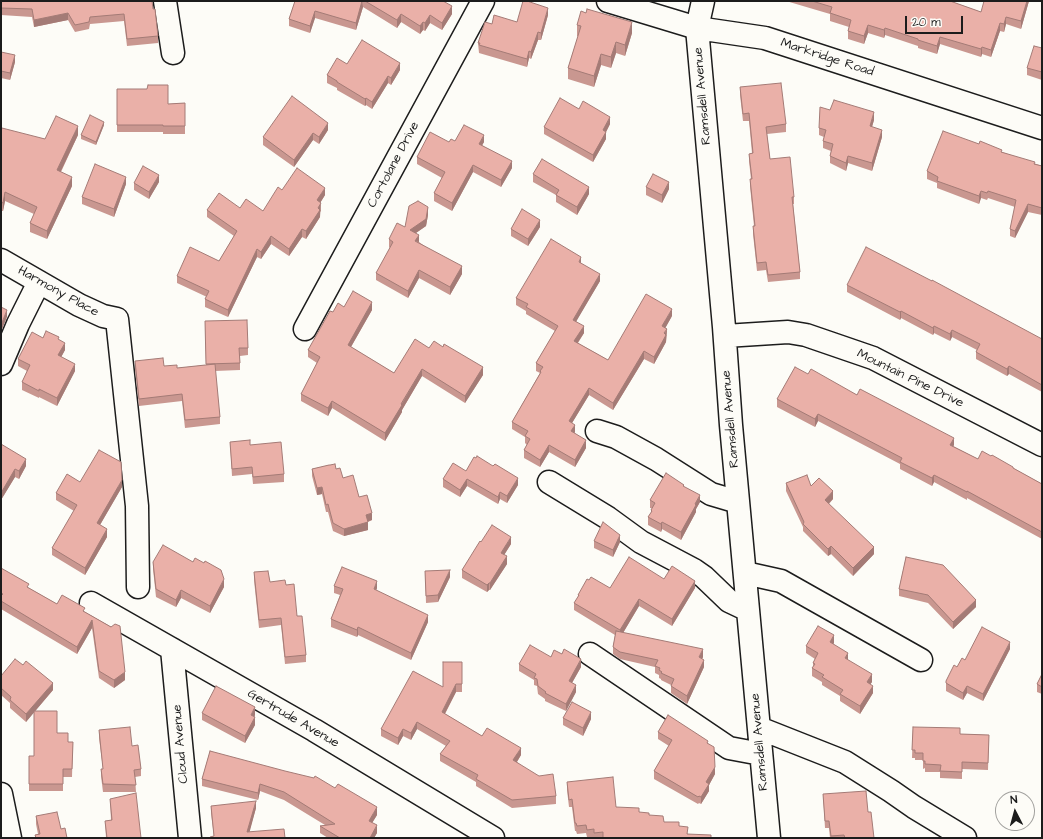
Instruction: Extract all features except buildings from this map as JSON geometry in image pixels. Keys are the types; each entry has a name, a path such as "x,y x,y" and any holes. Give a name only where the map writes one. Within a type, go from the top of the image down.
{"street":[{"path":"165,1 173,53"},
{"name":"Cortolane Drive","path":"305,329 483,1"},
{"name":"Markridge Road","path":"608,1 697,28 765,38 1042,128"},
{"name":"Ramsdell Avenue","path":"703,1 697,28 725,336 731,425 769,838"},
{"name":"Harmony Place","path":"1,260 79,305 103,316 117,319 137,506 138,587"},
{"path":"1,364 18,324 39,282"},
{"name":"Mountain Pine Drive","path":"725,336 788,332 806,335 873,358 1042,445"},
{"path":"597,431 616,437 656,459 711,494 738,502"},
{"path":"549,482 608,518 641,542 694,570 704,577 729,601 748,610"},
{"path":"745,573 781,581 921,660"},
{"name":"Gertrude Avenue","path":"91,603 314,730 493,838"},
{"name":"Cloud Avenue","path":"172,649 190,838"},
{"path":"590,654 729,748 761,754"},
{"path":"759,728 845,762 965,838"},
{"path":"1,794 10,838"}]}
